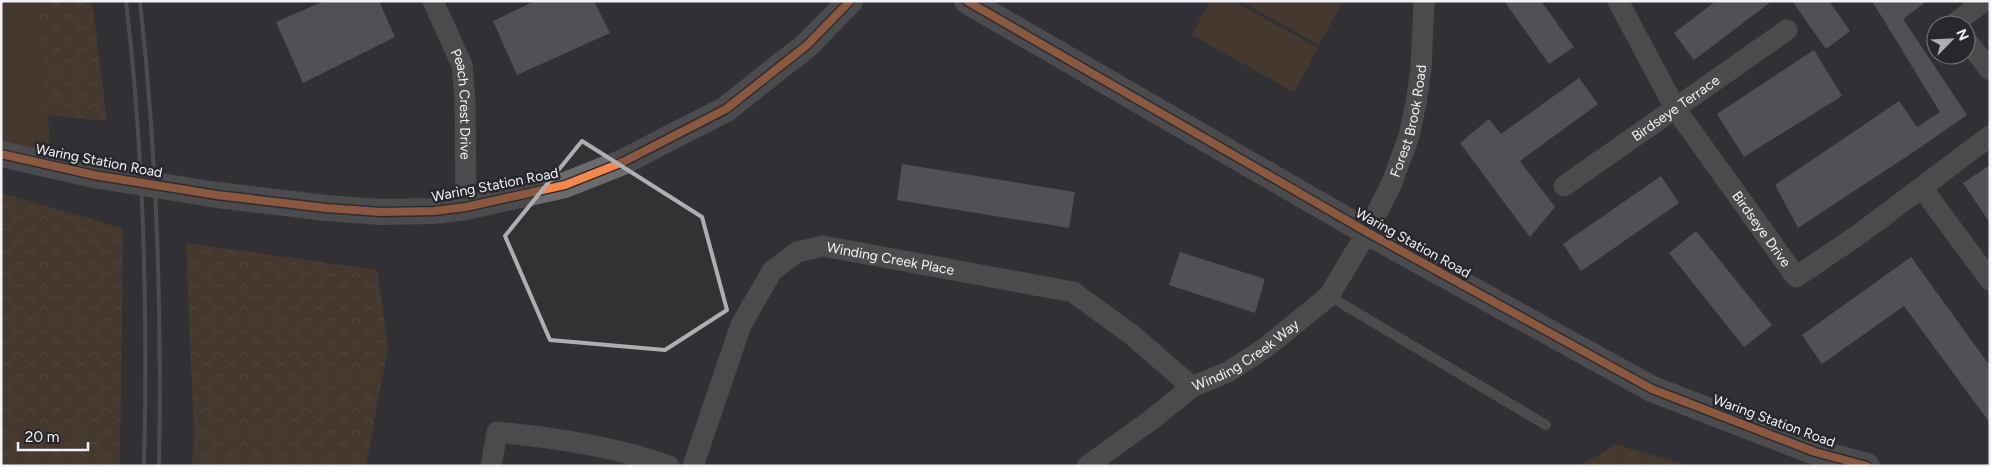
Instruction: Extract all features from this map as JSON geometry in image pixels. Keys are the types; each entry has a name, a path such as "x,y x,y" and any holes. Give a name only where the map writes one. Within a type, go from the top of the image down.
{"street":[{"name":"Waring Station Road","path":"1,154 94,175 217,195 326,208 381,212 434,211 466,207 564,185 623,162 726,109 807,45 850,1"},
{"name":"Waring Station Road","path":"967,1 1366,232 1652,389 1815,452 1867,466"},
{"name":"Forest Brook Road","path":"1366,232 1391,185 1409,136 1416,103 1420,69 1424,1"},
{"name":"Birdseye Drive","path":"1618,1 1675,108 1796,278 1922,188 1990,136"},
{"path":"1966,15 1984,1"},
{"name":"Peach Crest Drive","path":"439,3 462,65 465,99 466,207"},
{"name":"Birdseye Terrace","path":"1564,186 1787,30"},
{"path":"1976,52 1990,70"},
{"path":"1922,188 1990,280"},
{"name":"Winding Creek Way","path":"1097,463 1192,387 1228,372 1265,348 1329,296 1366,232"},
{"name":"Winding Creek Place","path":"693,466 740,325 772,271 797,252 823,246 1072,292 1132,335 1192,387"},
{"path":"491,466 497,432 553,438 612,449 669,466"}],"lane":[{"path":"1329,296 1546,424"}],"highlighted area":[{"path":"582,141 702,217 727,310 665,350 550,340 505,236"}],"green space":[{"path":"1,1 92,1 107,121 1,110"},
{"path":"1,1 38,1 53,176 1,166"},
{"path":"1210,1 1233,1 1318,48 1294,92 1192,35"},
{"path":"1241,1 1343,1 1319,45"},
{"path":"1,193 123,228 120,466 1,466"},
{"path":"186,243 377,270 388,347 366,466 192,466 194,435"},
{"path":"1616,444 1688,466 1580,466"}],"building":[{"path":"324,1 379,1 395,37 303,83 276,22"},
{"path":"535,1 594,1 610,33 517,75 493,21"},
{"path":"1504,1 1541,1 1574,47 1549,64"},
{"path":"1716,1 1772,1 1694,60 1674,33"},
{"path":"1792,1 1829,1 1850,31 1826,49"},
{"path":"1872,1 1927,1 1903,19 1926,54 1926,65 1934,65 1967,115 1798,228 1775,185 1899,101 1917,127 1940,112"},
{"path":"1814,50 1842,96 1744,157 1717,114"},
{"path":"1579,78 1598,104 1520,161 1555,207 1530,237 1460,143 1489,119 1501,134"},
{"path":"902,164 1075,192 1069,228 897,200"},
{"path":"1990,165 1990,223 1963,183"},
{"path":"1661,176 1679,203 1581,271 1563,244"},
{"path":"1696,231 1772,325 1744,347 1669,253"},
{"path":"1180,252 1265,279 1255,313 1169,285"},
{"path":"1911,257 1990,366 1990,423 1904,306 1822,364 1802,335"}],"railway":[{"path":"126,1 141,175 145,291 144,466"},
{"path":"140,1 151,117 157,233 160,350 159,466"}],"cycle path":[{"path":"1,154 94,175 217,195 326,208 381,212 434,211 466,207 565,185 623,162 726,109 807,45 850,1"},
{"path":"967,1 1367,232 1652,389 1815,452 1867,466"}]}
